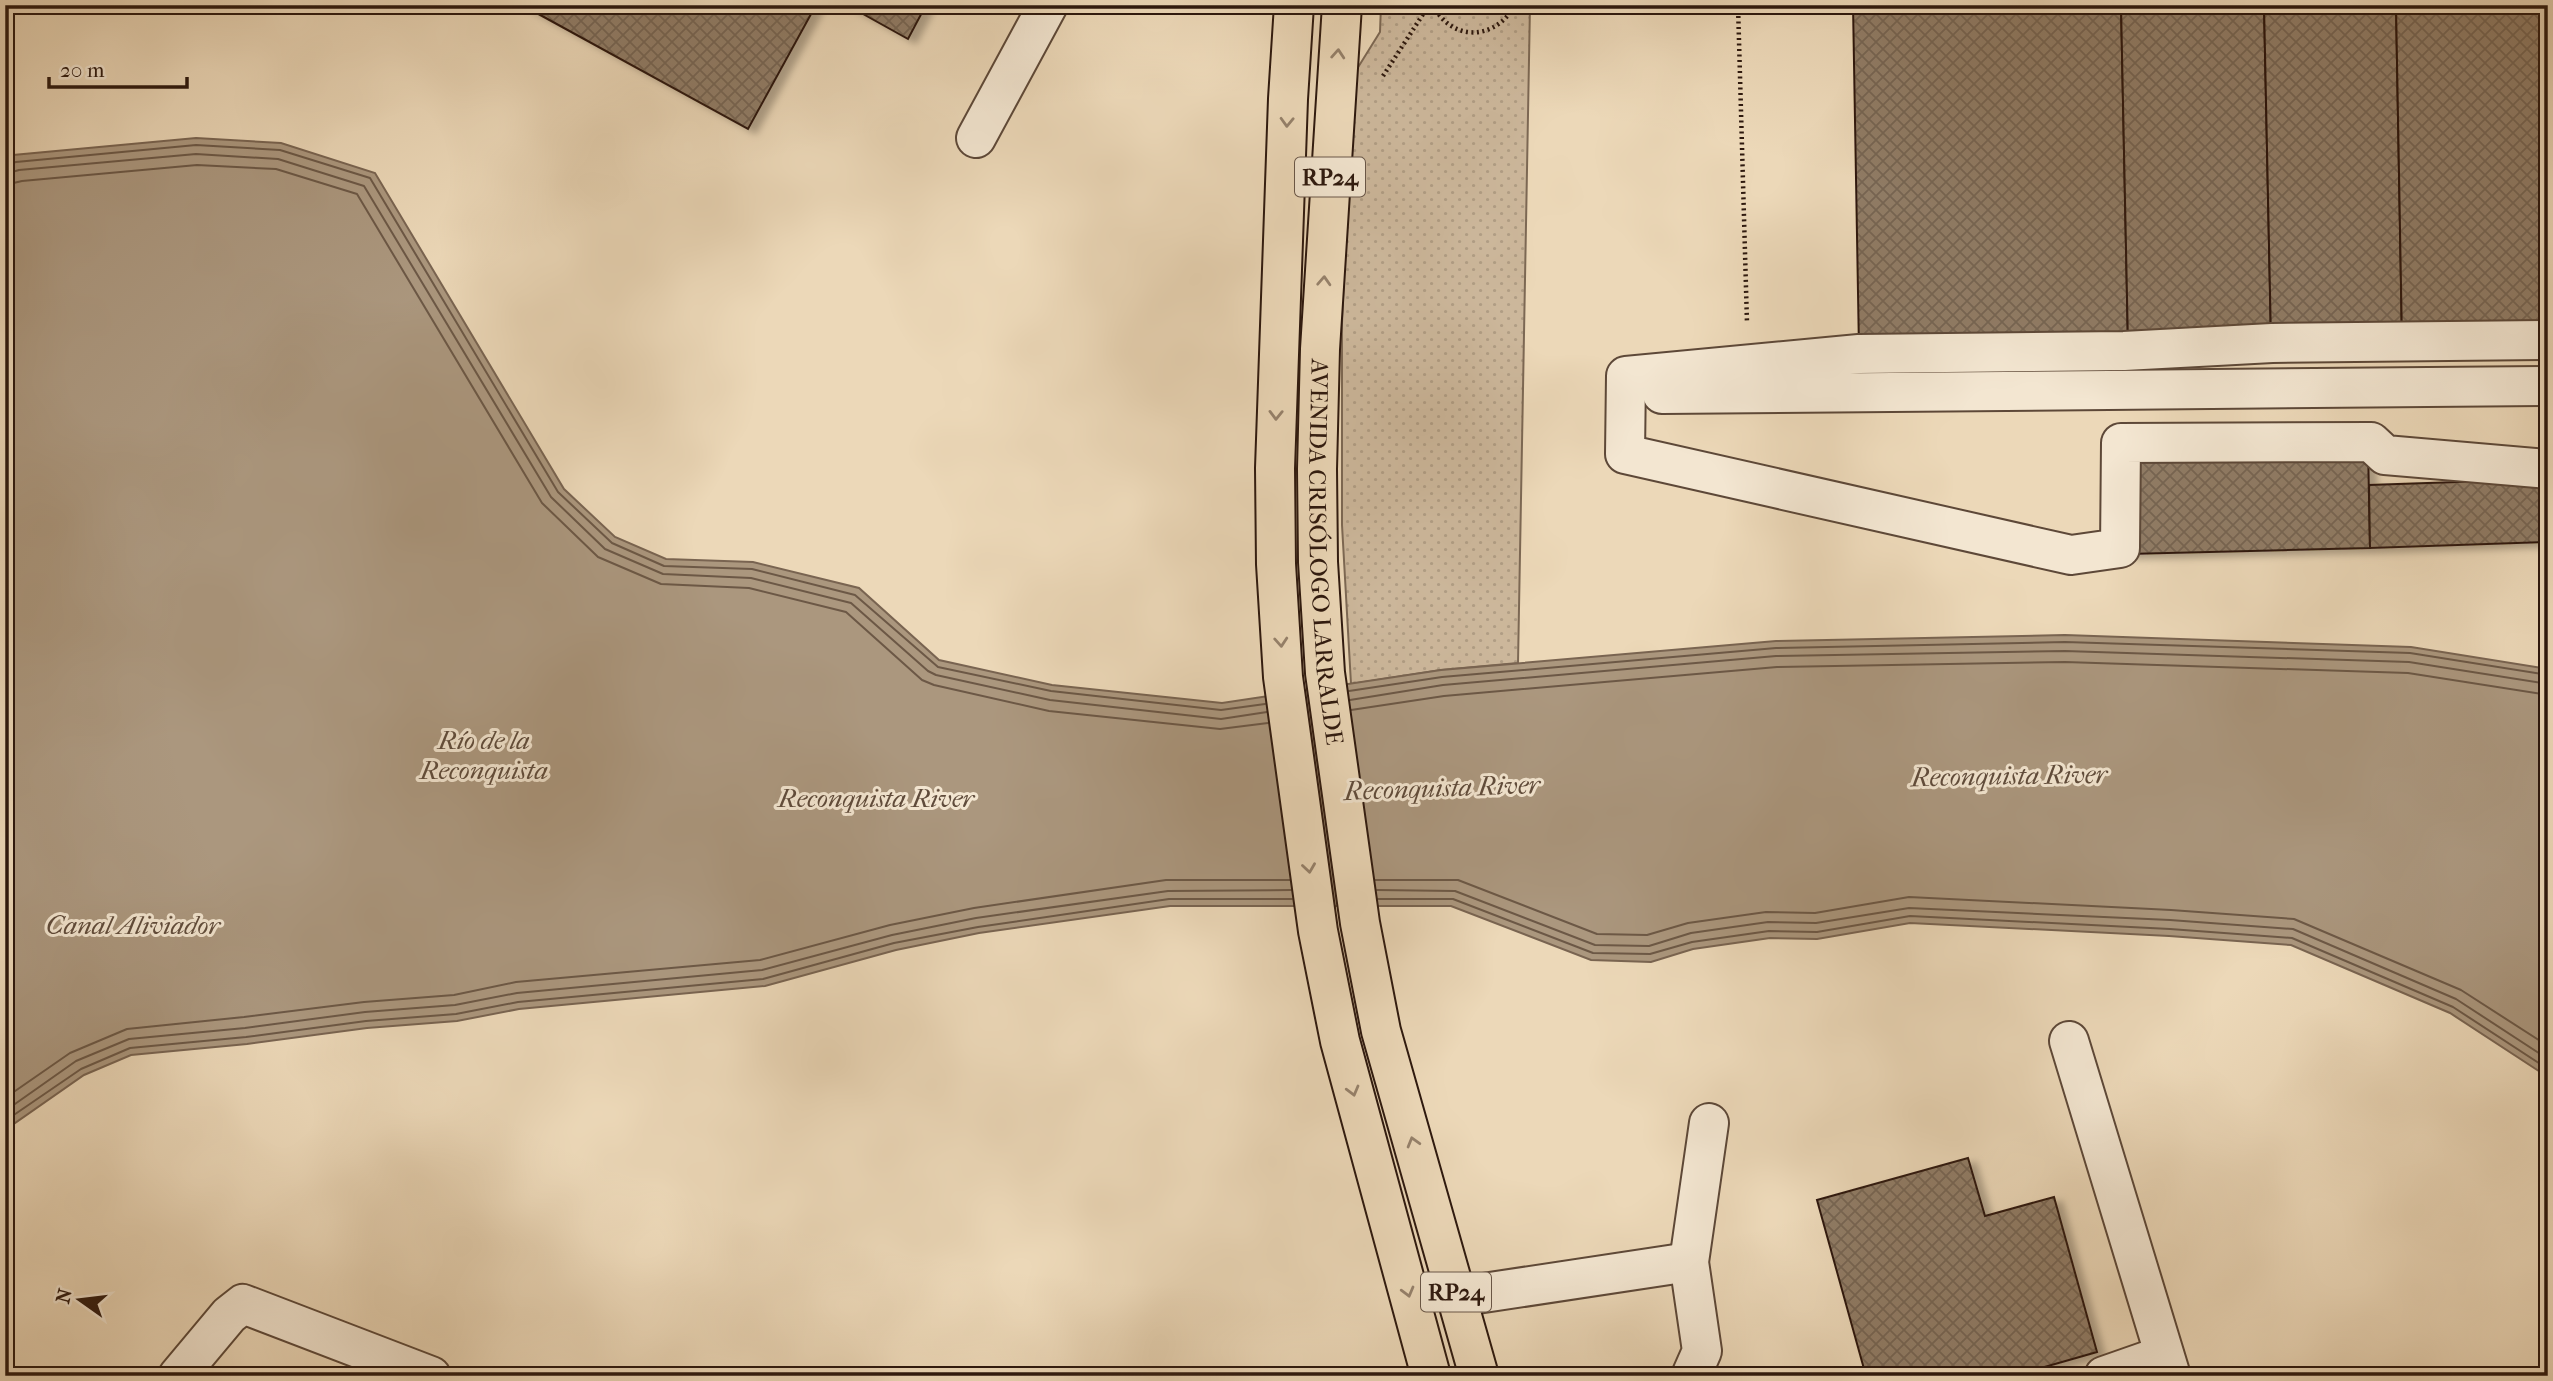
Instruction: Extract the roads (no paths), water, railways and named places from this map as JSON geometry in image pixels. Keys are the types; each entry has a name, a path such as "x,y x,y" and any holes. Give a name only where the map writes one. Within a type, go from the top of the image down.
{"main road":[{"name":"AVENIDA CRISÓLOGO LARRALDE","path":"1294,5 1287,99 1277,347 1276,564 1283,677 1325,967 1340,1041 1431,1376"},
{"name":"AVENIDA CRISÓLOGO LARRALDE","path":"1342,5 1320,349 1318,562 1325,673 1360,923 1381,1031 1479,1376"}],"street":[{"path":"976,138 1048,5"},
{"path":"2548,340 2272,343 2124,351 1859,354 1626,376 1625,395 1625,454 2071,555 2120,548 2121,443 2371,442 2385,455 2548,469"},
{"path":"1625,395 2548,386"},
{"path":"2069,1041 2167,1365 2104,1376"},
{"path":"1691,1376 1702,1351 1689,1262 1709,1122"},
{"path":"1457,1297 1689,1262"},
{"path":"178,1376 229,1315 243,1304 431,1376"}],"water":[{"name":"Río de la Reconquista","path":"196,138 281,143 375,173 564,489 615,537 666,559 753,562 859,588 939,660 1052,685 1222,703 1441,670 1776,641 2065,635 2411,647 2548,669 2548,1077 2450,1013 2291,945 1910,923 1817,939 1770,938 1693,949 1651,962 1591,960 1451,906 1170,906 979,933 896,950 765,986 519,1009 457,1021 367,1028 247,1044 131,1055 84,1075 5,1130 5,160 13,155"}],"water label":[{"name":"Reconquista River","path":"2009,776"},
{"name":"Reconquista River","path":"1442,788"},
{"name":"Reconquista River","path":"876,798"},
{"name":"Canal Aliviador","path":"133,925"}]}
